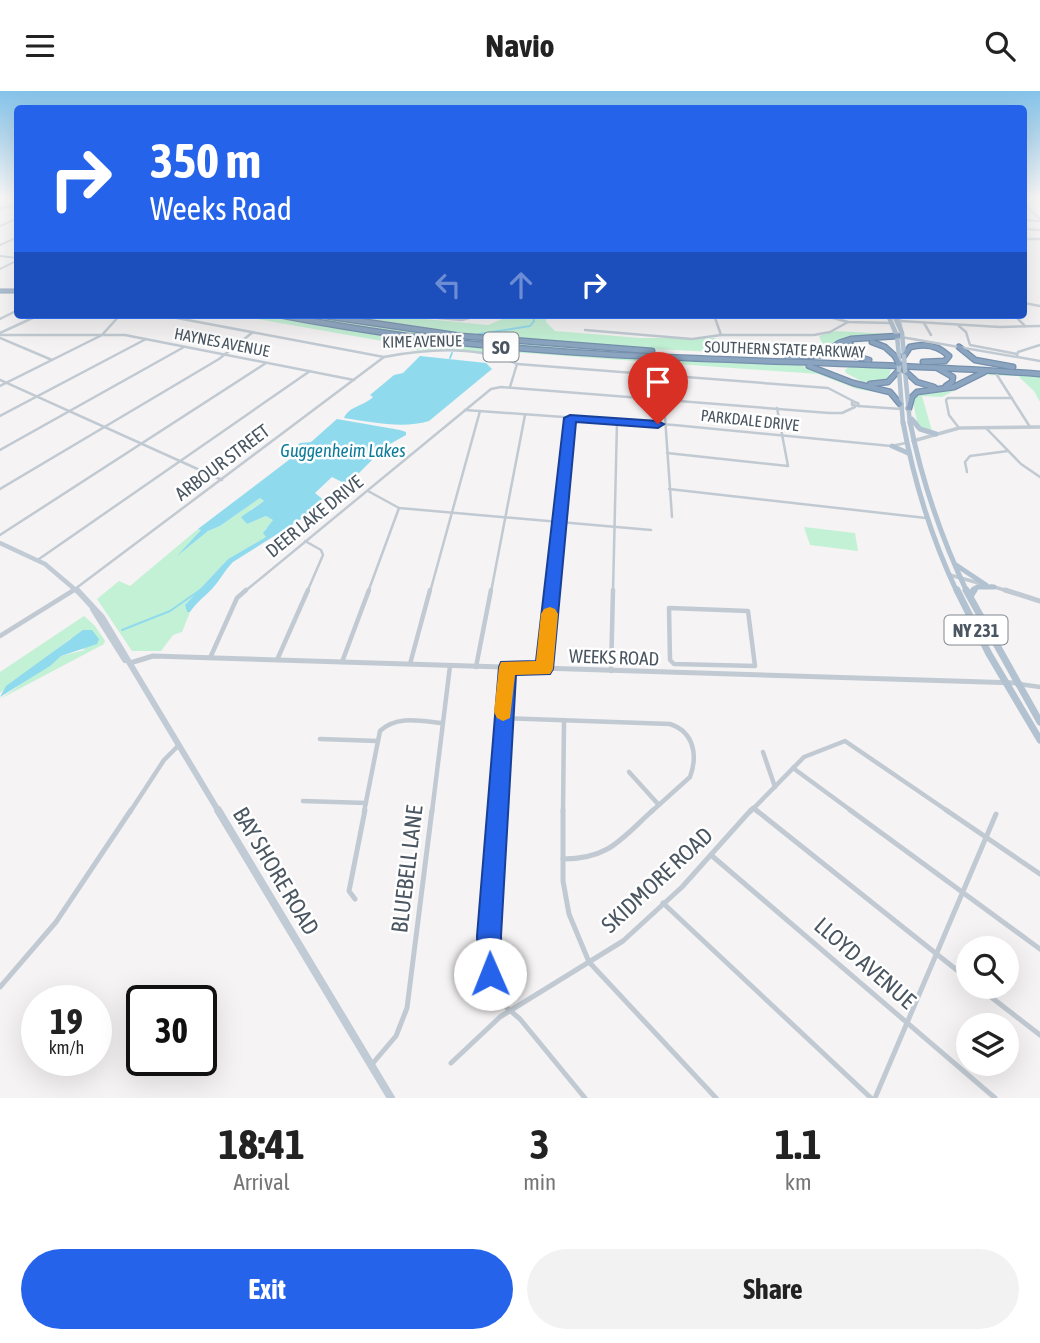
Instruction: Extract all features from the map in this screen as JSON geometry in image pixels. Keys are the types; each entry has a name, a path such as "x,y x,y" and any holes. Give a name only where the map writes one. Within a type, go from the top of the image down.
{"highway":[{"name":"SOUTHERN STATE PARKWAY","path":"302,319 485,346 769,361 870,362"},
{"name":"SOUTHERN STATE PARKWAY","path":"348,319 492,339 1040,372"},
{"path":"784,358 822,355 848,340 901,336"},
{"path":"870,362 849,355 843,347 852,342 869,342 883,346 899,356 901,368 914,380 929,386 945,386 953,380 946,370 918,364"},
{"path":"899,356 910,347 920,344 939,348 949,356 945,361 918,364"},
{"path":"959,347 964,354 975,360 1022,370"},
{"path":"769,361 818,368 855,384 889,391 900,406"},
{"path":"870,362 848,366 844,371 855,381 876,384 891,380 901,368"},
{"path":"909,411 912,397 920,391 954,387 980,372 1022,370"}],"main road":[{"name":"NY 231","path":"890,319 901,336"},
{"name":"NY 231","path":"897,319 901,336 901,368 928,501 952,562 1040,722"},
{"path":"900,321 901,336"},
{"name":"NY 231","path":"901,368 900,406 906,443 926,518 950,575 1006,683 1040,740"},
{"path":"909,411 918,428 936,434"},
{"path":"892,446 908,453"},
{"name":"BAY SHORE ROAD","path":"0,543 39,559 77,588 92,606 391,1098"},
{"path":"952,562 966,575 990,586"},
{"path":"970,596 977,587 990,586"}],"street":[{"path":"0,335 31,319"},
{"path":"0,386 102,335 116,319"},
{"name":"KIME AVENUE","path":"183,319 384,357 424,351 464,352 499,355 517,364 821,387 837,391 849,398 854,405"},
{"path":"715,319 721,335"},
{"path":"839,319 848,322 892,323"},
{"path":"1018,319 1025,326"},
{"path":"900,321 1040,327"},
{"path":"585,330 692,338 721,335 814,335 830,332 848,322"},
{"path":"924,323 931,335"},
{"path":"957,324 970,345 1040,361"},
{"path":"0,489 225,355 253,332"},
{"path":"0,335 52,360"},
{"name":"HAYNES AVENUE","path":"0,335 102,335 146,339 354,380"},
{"path":"901,336 1017,356 1040,345"},
{"path":"0,416 146,339"},
{"path":"0,450 185,347"},
{"name":"ARBOUR STREET","path":"0,636 77,588 384,357"},
{"path":"0,535 267,363"},
{"path":"517,364 510,387 836,414 854,405 900,406"},
{"path":"39,559 310,371"},
{"path":"662,374 672,517"},
{"path":"997,375 1030,427"},
{"path":"0,380 222,480"},
{"name":"DEER LAKE DRIVE","path":"210,658 237,598 491,389 510,387"},
{"path":"959,428 949,415 946,400 948,398 1012,398"},
{"path":"667,453 788,466 777,408"},
{"name":"PARKDALE DRIVE","path":"465,410 892,446 906,443"},
{"path":"410,664 480,411"},
{"path":"476,667 525,415"},
{"path":"544,669 570,418"},
{"path":"611,671 617,422"},
{"path":"985,427 1027,470 1040,477"},
{"path":"906,443 959,428 1039,429"},
{"path":"967,472 965,462 970,456 1008,451"},
{"path":"669,489 926,518"},
{"path":"367,490 399,508 651,530"},
{"path":"342,662 399,508"},
{"path":"277,660 323,555 321,550 305,541"},
{"path":"950,575 1040,601"},
{"path":"669,608 748,611 755,666 708,663 681,665 671,662 669,608"},
{"name":"WEEKS ROAD","path":"128,664 150,656 1017,683"},
{"path":"708,663 709,674"},
{"path":"721,664 723,674"},
{"name":"BLUEBELL LANE","path":"371,1065 396,1036 407,1008 450,666"},
{"path":"507,667 489,955 494,988 500,1002 520,1019 585,1098"},
{"path":"1017,683 1040,687"},
{"path":"503,718 670,724 683,729 691,741 694,770 690,777 617,843 597,857 563,859"},
{"path":"564,720 563,881 569,913 589,962 716,1098"},
{"path":"355,899 349,891 378,741 385,724 393,721 442,723"},
{"path":"320,739 378,741"},
{"name":"SKIDMORE ROAD","path":"451,1063 484,1030 510,1011 623,941 682,887 752,808 804,757 845,741 986,838"},
{"path":"0,987 56,922 164,760 178,746"},
{"path":"763,752 775,787"},
{"path":"793,768 1040,949"},
{"path":"629,772 658,804"},
{"path":"303,801 366,803"},
{"path":"752,808 956,970"},
{"path":"663,903 873,1098 996,814"},
{"path":"986,838 1040,874"},
{"name":"LLOYD AVENUE","path":"711,855 995,1098"},
{"path":"994,999 1040,1035"}],"green space":[{"path":"257,319 299,319 486,347 796,364 893,395 857,389 818,374 524,353 411,350 411,346"},
{"path":"310,319 338,319 454,337 659,354 485,344 397,334"},
{"path":"356,319 426,319 488,325 502,319 546,319 555,331 640,338 715,338 721,344 822,343 819,336 836,331 890,334 848,338 827,352 806,356 610,347 449,333"},
{"path":"850,366 892,366 888,380 863,382 846,373 845,370"},
{"path":"981,373 1040,376 1040,402 1034,391 1018,376 984,375 942,397 922,396 932,431 918,426 913,402 918,393 948,389"},
{"path":"260,498 264,501 251,509 247,524 266,516 273,520 272,525 265,529 266,537 228,559 185,605 187,612 190,612 182,632 173,635 161,651 132,651 97,599 119,581 130,586 198,529 201,530 185,549"},
{"path":"804,527 855,533 858,551 810,545"},
{"path":"84,616 95,626 105,641 104,644 0,699 61,656 85,650 71,638 0,693 0,672"}],"water":[{"name":"Guggenheim Lakes","path":"420,356 486,363 492,369 429,421 398,425 344,418 349,411 373,397 370,395 394,375 403,373"},
{"name":"Guggenheim Lakes","path":"337,419 400,430 406,432 406,435 372,454 372,460 356,476 344,483 332,477 315,493 326,502 323,505 233,562 211,590 187,612 185,605 228,559 266,537 263,533 273,520 266,516 247,524 241,517 264,501 260,498 220,526 208,531 177,556 201,530 198,529 298,453 296,446 311,442"},
{"path":"83,630 92,630 99,639 97,644 61,656 50,666 0,697 6,686"}],"waterway":[{"path":"479,334 530,326 534,319"},
{"path":"450,358 452,353"},
{"path":"122,630 170,611 203,588"}],"slow traffic":[{"path":"503,712 507,667 544,669 550,614"}],"route":[{"path":"490,974 489,936 507,667 544,669 570,418 658,424"}]}
